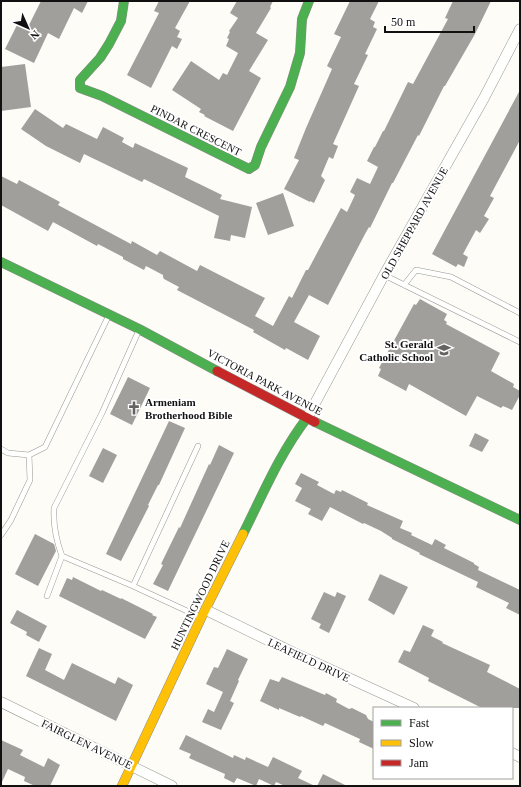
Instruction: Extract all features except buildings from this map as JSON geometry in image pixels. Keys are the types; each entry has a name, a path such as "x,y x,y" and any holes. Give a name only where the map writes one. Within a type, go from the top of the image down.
{"street":[{"name":"PINDAR CRESCENT","path":"124,1 121,21 100,58 80,80 80,88 102,96 219,153 237,165 248,169 255,165 262,146 290,87 300,53 302,19 309,1"},
{"name":"OLD SHEPPARD AVENUE","path":"307,418 384,275 484,98 520,29"},
{"name":"VICTORIA PARK AVENUE","path":"1,262 139,329 307,418 520,520"},
{"name":"HUNTINGWOOD DRIVE","path":"122,786 203,614 284,452 293,436 307,418"},
{"name":"LEAFIELD DRIVE","path":"203,614 292,652 412,707"},
{"name":"FAIRGLEN AVENUE","path":"1,702 172,786"}],"lane":[{"path":"404,285 416,270 451,277 520,313"},
{"path":"384,275 520,342"},
{"path":"1,449 8,453 29,455 45,447 109,314"},
{"path":"47,596 62,556 57,542 54,522 54,508 102,413 139,329"},
{"path":"133,586 198,446"},
{"path":"1,535 11,520 30,480 29,455"},
{"path":"62,556 203,614"}],"traffic: fast":[{"path":"124,1 121,21 100,58 80,80 80,88 102,96 249,169 255,165 261,147 290,87 300,53 302,19 309,1"},
{"path":"1,262 139,329 217,371"},
{"path":"243,534 288,445 307,418"},
{"path":"315,422 520,520"}],"traffic: slow":[{"path":"122,786 201,618 243,534"}],"traffic: jam":[{"path":"217,371 315,422"}],"place":[{"name":"St. Gerald Catholic School","path":"444,350"},
{"name":"Armeniam Brotherhood Bible","path":"134,408"}]}
